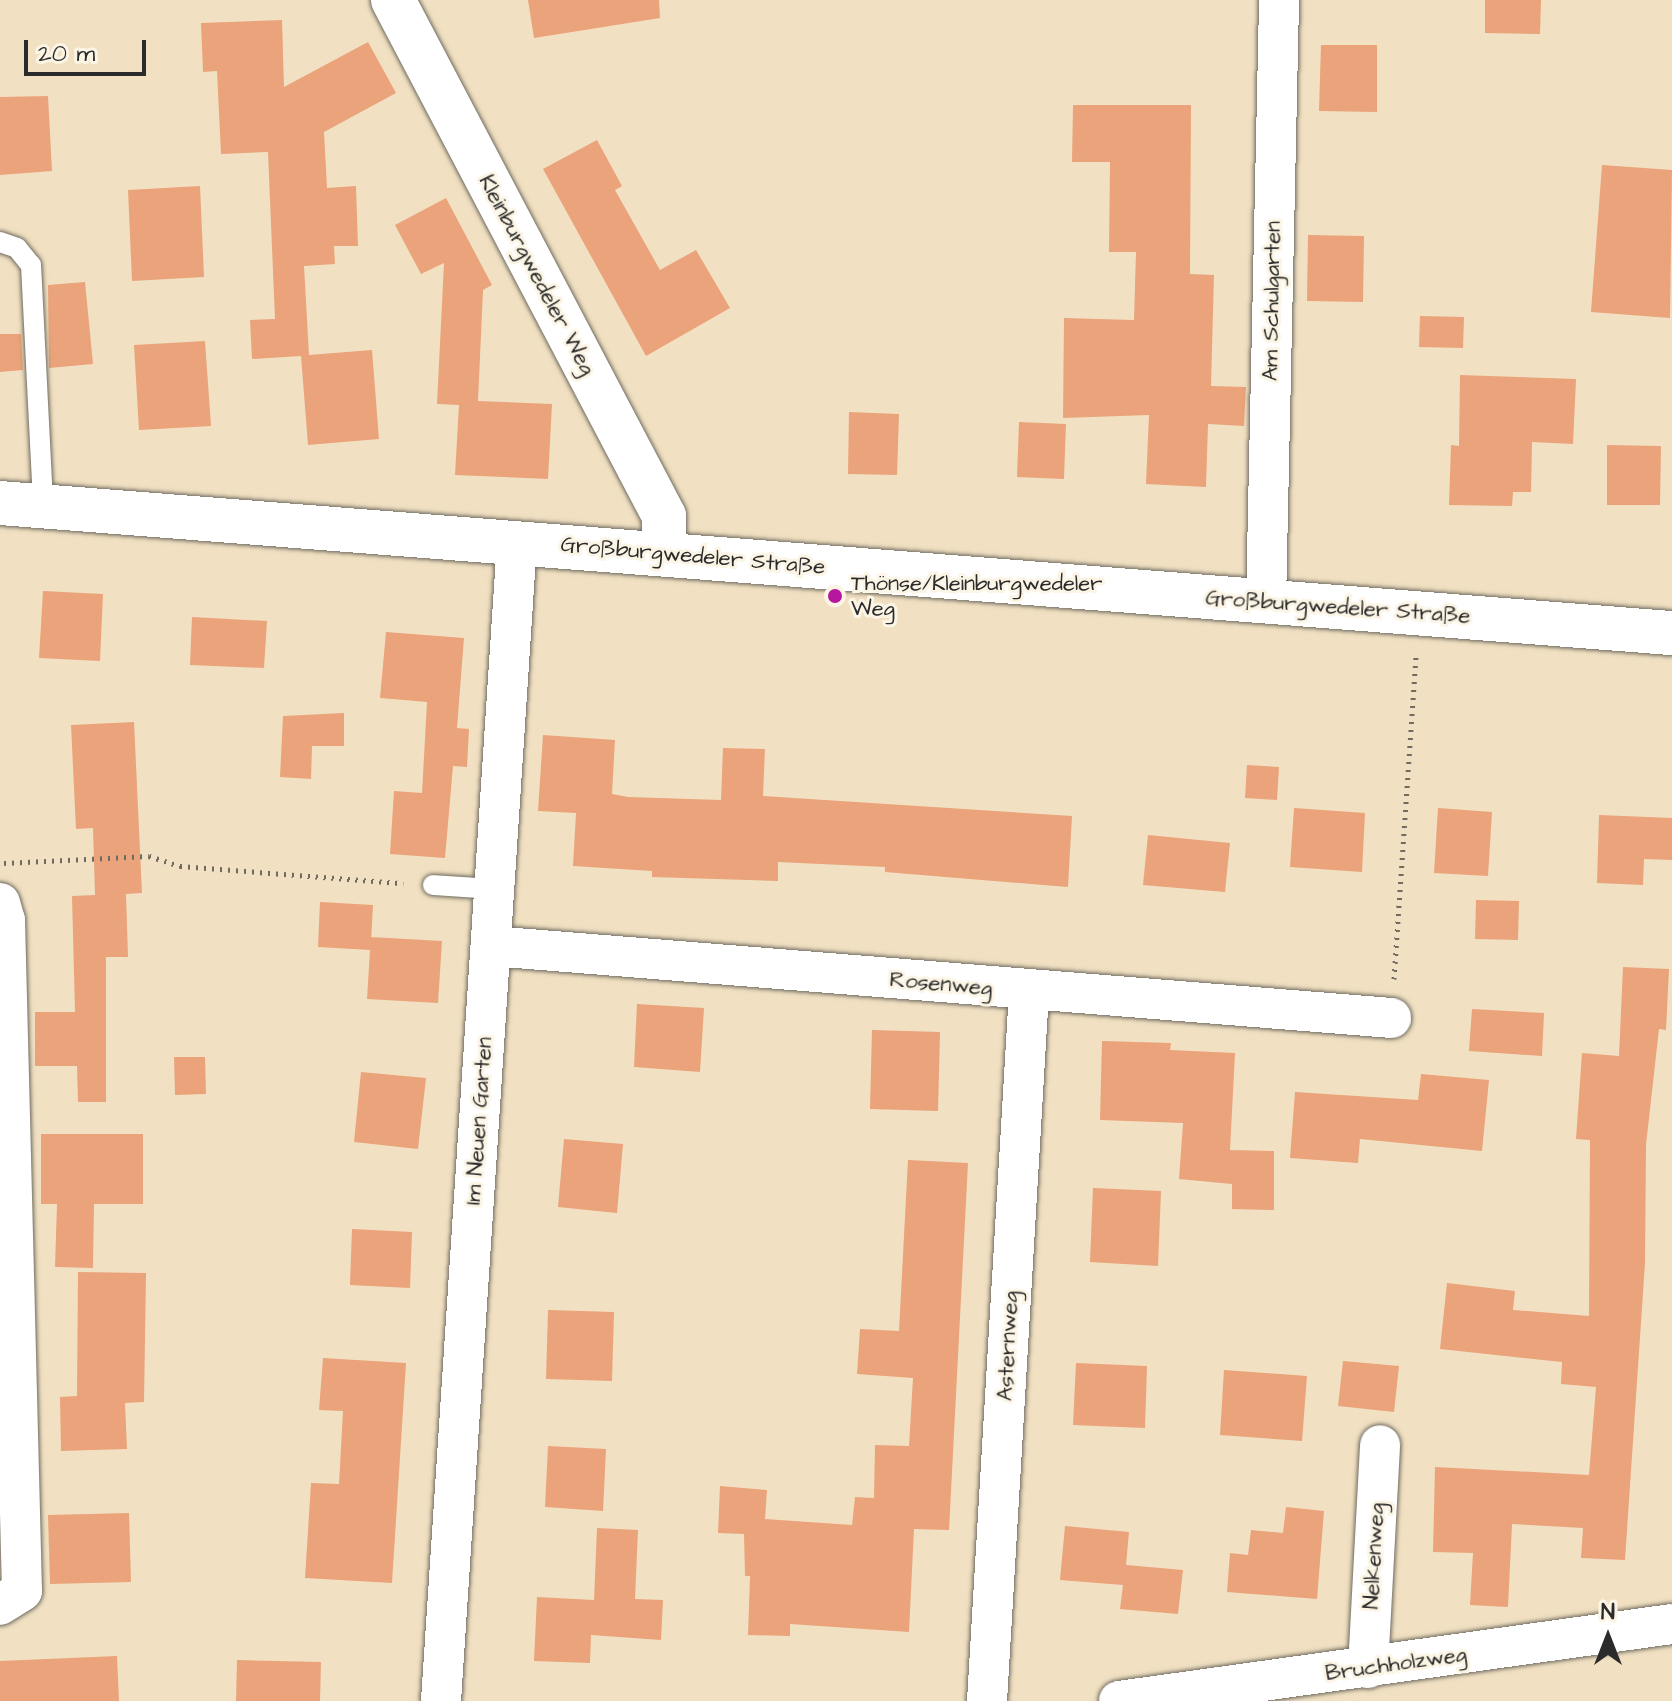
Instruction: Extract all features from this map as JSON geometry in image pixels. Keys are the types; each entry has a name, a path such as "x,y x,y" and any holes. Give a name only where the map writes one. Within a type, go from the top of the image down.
{"street":[{"name":"Kleinburgwedeler Weg","path":"393,0 664,516 664,553"},
{"name":"Am Schulgarten","path":"1266,603 1279,0"},
{"name":"Großburgwedeler Straße","path":"0,503 1672,633"},
{"name":"Im Neuen Garten","path":"441,1701 517,542"},
{"path":"0,903 5,920 9,1509 22,1591 0,1605"},
{"name":"Rosenweg","path":"491,946 1391,1018"},
{"name":"Asternweg","path":"987,1701 1029,991"},
{"name":"Nelkenweg","path":"1368,1668 1380,1445"},
{"name":"Bruchholzweg","path":"1119,1701 1672,1624"}],"lane":[{"path":"0,242 17,248 31,265 43,505"},
{"path":"433,885 495,889"}],"path":[{"path":"1391,1018 1417,653"},
{"path":"0,865 11,859 149,856 180,866 433,885"}],"building":[{"path":"528,0 659,0 660,18 534,38"},
{"path":"1485,0 1541,0 1540,34 1485,33"},
{"path":"282,20 284,87 368,42 396,93 324,132 327,188 356,186 358,246 334,246 335,264 304,266 309,355 372,350 379,439 308,445 301,356 252,359 250,320 275,319 268,152 221,154 217,71 203,72 201,23"},
{"path":"1321,45 1377,45 1377,112 1319,111"},
{"path":"48,96 52,171 0,175 0,97"},
{"path":"1073,105 1191,105 1190,274 1214,275 1211,386 1246,387 1244,426 1208,424 1206,487 1146,484 1149,415 1063,418 1064,318 1134,320 1136,252 1109,252 1110,162 1072,162"},
{"path":"597,140 622,186 615,190 660,270 696,250 730,308 646,356 543,169"},
{"path":"1602,165 1672,170 1670,318 1591,312"},
{"path":"200,186 204,277 132,281 128,190"},
{"path":"446,198 492,285 483,290 478,401 552,404 548,479 455,475 459,405 437,404 444,263 421,274 395,225"},
{"path":"1308,235 1364,236 1363,302 1307,301"},
{"path":"85,282 93,364 49,368 48,285"},
{"path":"1420,316 1464,317 1463,348 1419,347"},
{"path":"0,334 21,334 23,370 0,372"},
{"path":"205,341 211,426 139,430 134,345"},
{"path":"1460,375 1576,379 1573,444 1532,442 1531,492 1513,492 1512,506 1449,505 1451,445 1459,446"},
{"path":"849,412 899,414 897,475 848,474"},
{"path":"1019,422 1066,424 1064,479 1017,477"},
{"path":"1607,445 1661,446 1660,505 1607,505"},
{"path":"43,591 103,594 100,661 39,658"},
{"path":"192,617 267,621 264,668 190,665"},
{"path":"386,632 464,638 457,728 469,729 467,767 453,766 445,858 390,854 394,791 422,793 427,702 380,698"},
{"path":"344,713 344,746 312,746 311,779 280,777 283,716"},
{"path":"134,722 142,893 126,894 128,957 106,957 106,1102 78,1102 77,1066 35,1066 35,1012 75,1012 72,896 95,895 93,828 76,829 71,725"},
{"path":"543,735 615,740 612,794 628,797 721,800 723,748 765,749 763,796 1072,816 1068,887 885,872 885,867 778,862 778,881 652,877 652,871 573,866 576,813 538,811"},
{"path":"1247,765 1279,767 1277,800 1245,798"},
{"path":"1294,808 1365,813 1362,872 1290,867"},
{"path":"1438,808 1492,812 1488,876 1434,873"},
{"path":"1599,815 1672,818 1672,860 1644,859 1643,885 1597,883"},
{"path":"1148,835 1230,843 1225,892 1143,885"},
{"path":"1476,900 1519,901 1518,940 1475,939"},
{"path":"320,902 373,905 371,937 442,941 438,1003 367,999 370,950 318,947"},
{"path":"1623,967 1669,969 1666,1030 1659,1029 1646,1145 1645,1263 1625,1560 1581,1558 1583,1528 1512,1524 1508,1607 1470,1605 1473,1553 1433,1552 1435,1467 1589,1475 1596,1387 1561,1384 1562,1362 1440,1349 1447,1283 1515,1291 1513,1310 1589,1316 1590,1140 1576,1139 1582,1053 1619,1056"},
{"path":"637,1004 704,1008 700,1072 634,1067"},
{"path":"1472,1009 1544,1013 1542,1056 1469,1051"},
{"path":"872,1030 940,1032 938,1111 870,1109"},
{"path":"1102,1041 1171,1043 1170,1050 1235,1053 1230,1150 1274,1151 1274,1210 1232,1209 1232,1184 1179,1179 1183,1123 1100,1120"},
{"path":"174,1057 205,1057 206,1094 175,1095"},
{"path":"361,1072 426,1078 418,1149 354,1142"},
{"path":"1421,1074 1489,1080 1482,1151 1360,1139 1358,1163 1290,1158 1295,1092 1418,1100"},
{"path":"41,1134 143,1134 143,1204 94,1204 93,1268 55,1267 57,1204 41,1204"},
{"path":"564,1139 623,1144 617,1213 558,1207"},
{"path":"908,1160 968,1163 949,1530 914,1529 909,1632 790,1624 790,1636 748,1635 750,1576 745,1576 744,1534 718,1533 720,1486 767,1490 765,1519 852,1525 855,1497 874,1498 875,1445 909,1446 913,1378 857,1374 860,1329 899,1331"},
{"path":"1093,1188 1161,1191 1158,1266 1090,1262"},
{"path":"352,1229 412,1232 410,1288 350,1285"},
{"path":"78,1272 146,1273 144,1402 125,1403 127,1449 61,1451 60,1397 77,1396"},
{"path":"548,1310 614,1312 612,1381 546,1379"},
{"path":"323,1358 406,1363 392,1583 305,1578 311,1483 339,1484 343,1411 319,1410"},
{"path":"1343,1361 1399,1366 1394,1412 1338,1406"},
{"path":"1076,1363 1147,1366 1145,1428 1073,1425"},
{"path":"1224,1370 1307,1376 1302,1441 1220,1435"},
{"path":"548,1446 606,1449 603,1511 545,1507"},
{"path":"1286,1507 1324,1511 1317,1599 1227,1592 1230,1553 1248,1555 1251,1530 1283,1533"},
{"path":"129,1513 131,1582 50,1584 48,1515"},
{"path":"1065,1526 1129,1532 1126,1565 1183,1570 1178,1614 1120,1609 1123,1585 1060,1580"},
{"path":"597,1528 638,1530 635,1599 663,1600 661,1640 591,1635 590,1663 534,1661 537,1597 594,1600"},
{"path":"117,1656 119,1701 0,1701 0,1661"},
{"path":"237,1660 321,1662 320,1701 236,1701"}],"place":[{"name":"Thönse/Kleinburgwedeler Weg","path":"835,596"}]}
